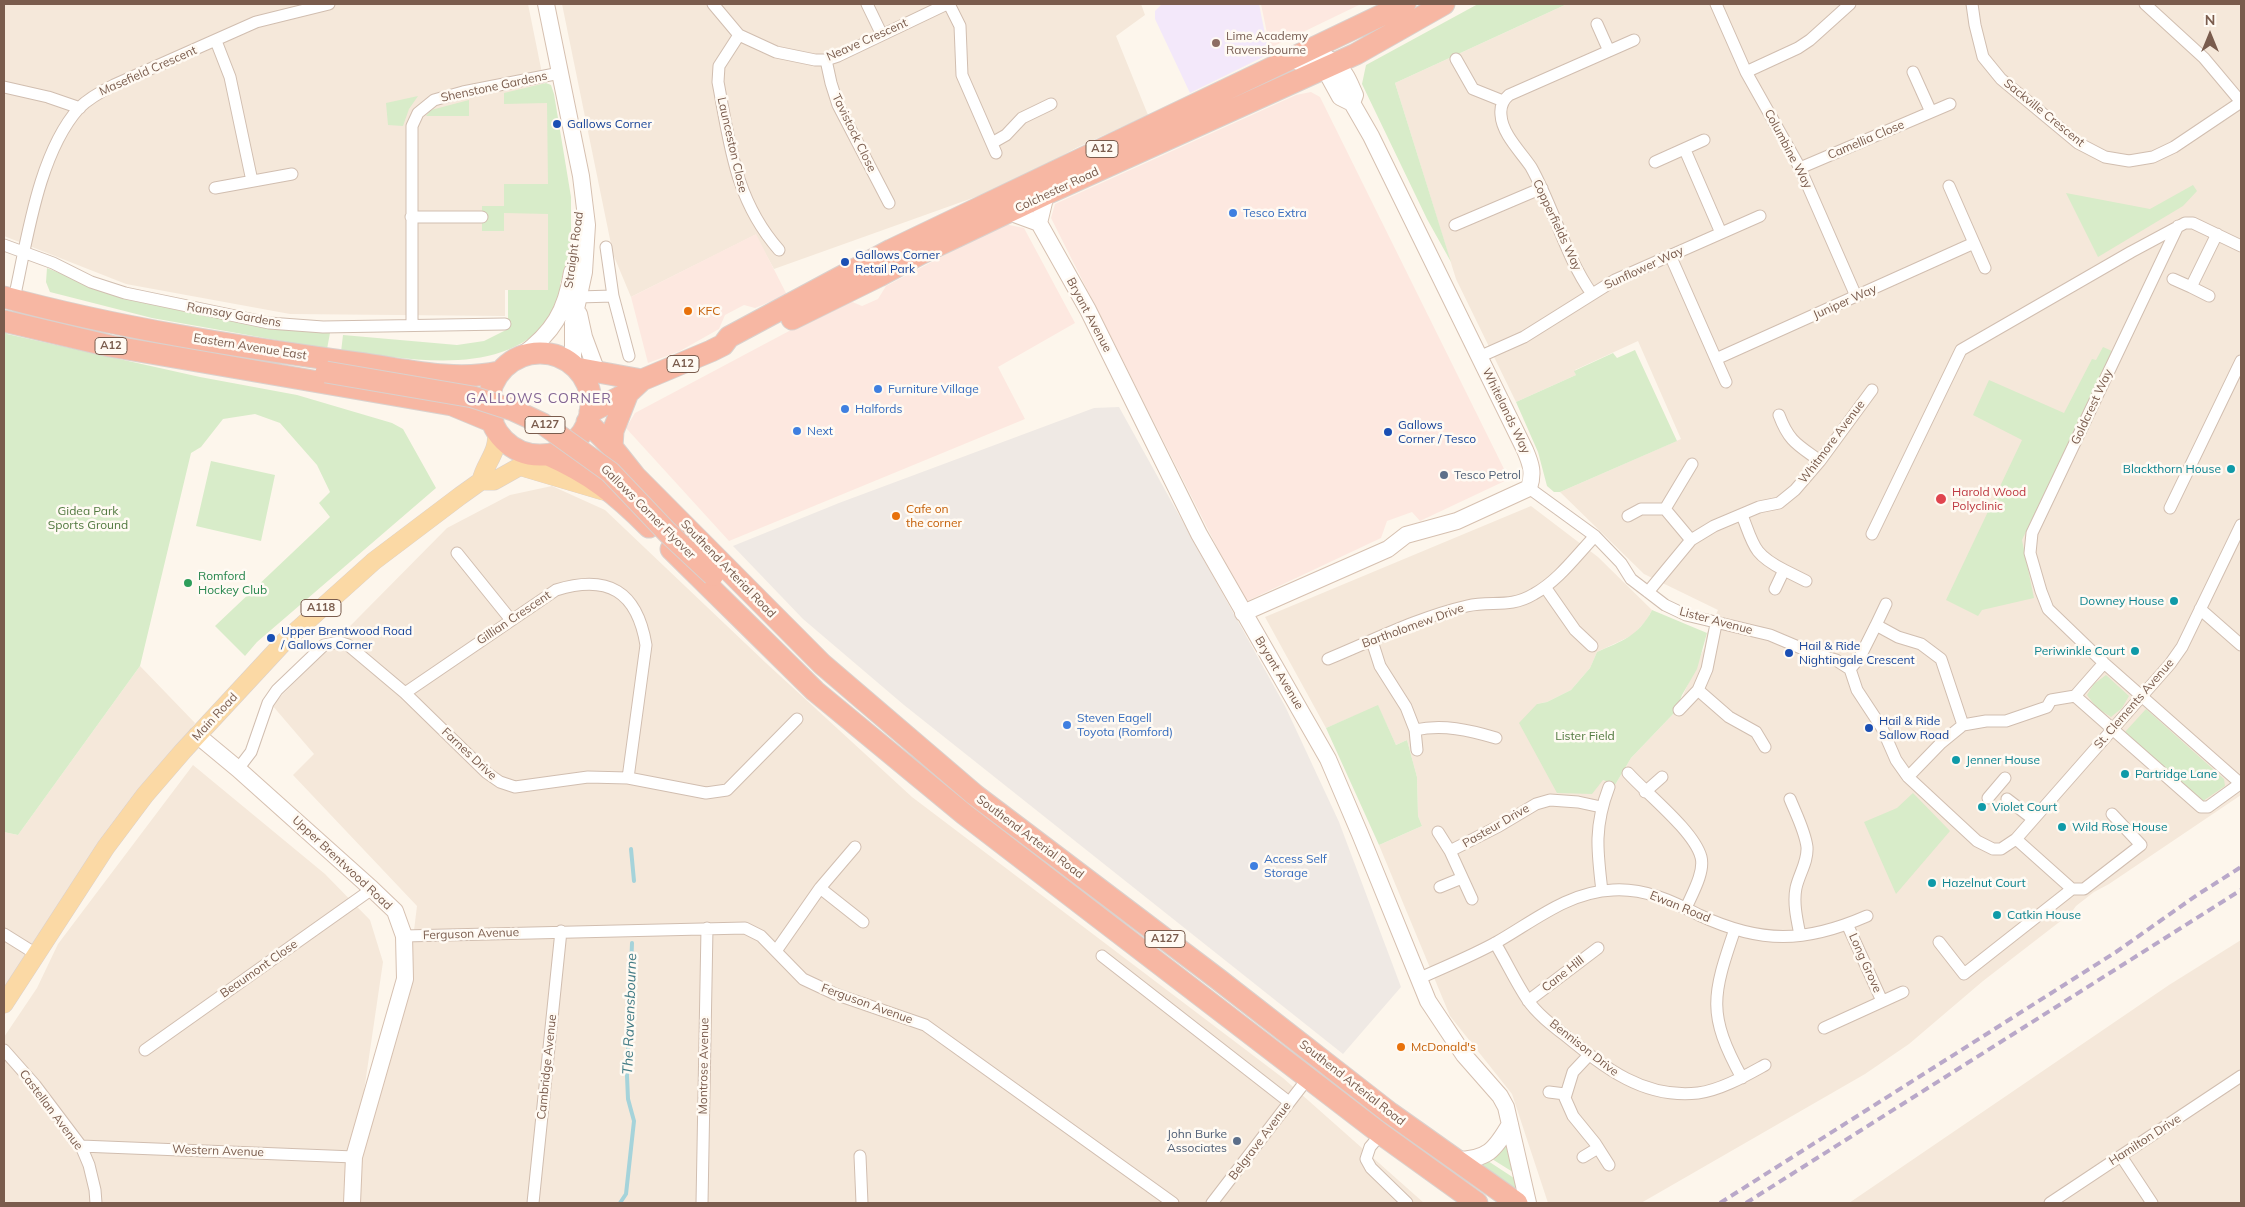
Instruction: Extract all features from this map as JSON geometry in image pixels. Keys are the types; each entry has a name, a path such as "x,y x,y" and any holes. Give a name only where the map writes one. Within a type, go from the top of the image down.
{"highway":[{"name":"Colchester Road","path":"588,417 635,386 723,345 729,337 891,250 1405,4"},
{"name":"Colchester Road","path":"723,345 733,345 790,320 920,254 1046,194 1356,54 1444,4"},
{"path":"1334,63 1338,35"},
{"name":"Eastern Avenue East","path":"9,298 197,339 452,376 482,376 499,372"},
{"name":"Eastern Avenue East","path":"4,321 110,346 452,405 494,426"},
{"name":"A127","path":"197,339 326,372"},
{"path":"534,353 548,353 561,357 574,366 585,381 589,391 588,417 583,430 569,445 545,455 521,451 503,439 494,426 488,401 492,386 499,372 521,356 534,353"},
{"name":"A127","path":"219,366 326,372"},
{"path":"574,366 598,372 635,386 613,431 612,447"},
{"name":"Gallows Corner Flyover","path":"326,372 473,397 513,410 543,424 610,472 713,575"},
{"name":"Southend Arterial Road","path":"588,417 635,476 822,664 975,795 1218,979 1390,1113 1517,1203"},
{"name":"Southend Arterial Road","path":"545,455 602,484 627,505 815,691 964,814 1381,1134 1477,1203"},
{"name":"A127","path":"713,575 800,653 822,664"},
{"name":"A127","path":"713,575 815,691"}],"main road":[{"name":"Main Road","path":"481,481 484,470 496,450 494,426"},
{"name":"Main Road","path":"4,1004 106,847 145,795 197,735 285,641 374,561 481,481 494,480 545,455"},
{"path":"522,467 611,494 627,505"}],"street":[{"name":"Masefield Crescent","path":"9,298 25,252 51,153 63,129 80,108 95,95 114,85 256,22 329,4"},
{"name":"Straight Road","path":"546,4 583,187 587,245 573,323 574,366"},
{"name":"Neave Crescent","path":"713,4 739,35 790,56 826,60 948,4"},
{"path":"867,4 882,35"},
{"path":"948,4 960,26 962,75 994,148 1022,118 1051,104"},
{"name":"Columbine Way","path":"1716,4 1746,72 1800,168 1856,296"},
{"path":"1746,72 1804,44 1850,4"},
{"name":"Sackville Crescent","path":"1972,4 1983,57 2001,79 2078,143 2105,157 2129,160 2152,157 2174,147 2241,102"},
{"path":"2145,4 2204,58 2241,102"},
{"path":"1597,24 1609,51"},
{"name":"Launceston Close","path":"739,35 719,66 718,82 738,180 746,202 762,230 779,250"},
{"path":"1456,59 1473,89 1503,101 1509,95 1634,40"},
{"path":"216,41 230,78 252,181"},
{"name":"A12","path":"1290,58 1305,65 1324,56 1334,63"},
{"name":"Tavistock Close","path":"826,60 838,106 888,203"},
{"name":"Whitelands Way","path":"1334,63 1329,77 1340,98 1352,103 1390,173 1530,463 1532,477 1529,488"},
{"path":"1913,72 1931,112"},
{"name":"Shenstone Gardens","path":"412,326 412,126 418,113 434,100 463,92 560,73"},
{"path":"4,87 48,96 80,108"},
{"name":"Copperfields Way","path":"1503,101 1501,115 1503,123 1542,188 1574,262 1592,294"},
{"name":"Camellia Close","path":"1800,168 1950,104"},
{"path":"1655,162 1704,140"},
{"path":"1685,150 1690,166 1721,234"},
{"path":"215,188 292,174"},
{"path":"1949,186 1985,268"},
{"name":"Straight Road","path":"521,356 547,335 564,306 570,284 583,187"},
{"path":"1455,226 1542,188"},
{"path":"1009,212 1039,223 1046,194"},
{"name":"Sunflower Way","path":"1480,357 1524,337 1615,280 1760,216"},
{"path":"412,217 482,217"},
{"name":"Bryant Avenue","path":"1039,223 1088,310 1199,534 1243,613 1302,711 1328,760 1428,1001 1464,1055 1500,1096 1506,1107 1528,1203"},
{"path":"1872,534 1961,350 2178,226 2193,223 2241,246"},
{"name":"Goldcrest Way","path":"2178,226 2032,533 2030,553 2048,609 2104,663 2241,783"},
{"path":"2191,287 2218,234"},
{"name":"Juniper Way","path":"1716,359 1974,243"},
{"name":"Ramsay Gardens","path":"4,245 25,252 91,282 124,293 269,323 324,327 505,324"},
{"path":"606,247 613,296 629,356"},
{"path":"1670,255 1726,382"},
{"path":"2173,279 2209,296"},
{"path":"598,372 584,337 578,297 613,296"},
{"path":"2170,508 2241,361"},
{"name":"Whitmore Avenue","path":"1648,592 1691,540 1714,526 1760,507 1779,503 1795,490 1820,461 1872,390"},
{"name":"Whitmore Avenue","path":"1779,415 1786,433 1820,461"},
{"path":"1665,509 1692,464"},
{"path":"1243,613 1388,549 1406,535 1457,521 1529,488"},
{"name":"Lister Avenue","path":"1529,488 1595,536 1621,563 1631,579 1676,611 1716,624 1770,635 1815,654 1836,660 1850,669"},
{"path":"1628,516 1641,509 1665,509"},
{"path":"1665,509 1691,540"},
{"path":"1742,515 1758,552 1764,560 1806,580"},
{"name":"St. Clements Avenue","path":"2016,839 2170,664 2182,647 2241,526"},
{"name":"Bartholomew Drive","path":"1328,659 1434,616 1470,605 1504,605 1518,602 1545,587 1595,536"},
{"path":"457,554 511,620"},
{"path":"1775,589 1784,570"},
{"name":"Gillian Crescent","path":"405,693 556,590 576,584 596,583 615,590 634,605 643,626 646,645 628,778"},
{"path":"1545,587 1575,630 1592,646"},
{"path":"1886,604 1860,657 1850,669 1856,690 1882,728 1896,760 1908,777 1940,809 1977,841 1993,849 2001,849 2016,839 2072,889"},
{"path":"2200,609 2241,645"},
{"path":"1678,710 1698,690 1707,669 1716,624"},
{"path":"1876,626 1898,637 1921,644 1941,659 1963,725"},
{"path":"1372,641 1380,666 1406,707 1415,730 1417,750"},
{"name":"Farnes Drive","path":"238,769 251,752 268,703 277,690 324,645 339,642 348,646 405,693 500,782 515,787 588,777 628,778 706,792 727,790 797,719"},
{"path":"1908,777 1941,742 1963,725 1986,721 2006,721 2047,707 2052,700 2076,696 2104,663"},
{"path":"1698,690 1729,717 1756,732 1764,747"},
{"path":"2076,696 2201,807 2208,806 2241,783"},
{"path":"1415,730 1431,726 1445,727 1496,738"},
{"name":"Upper Brentwood Road","path":"197,735 238,769 372,889 394,911 404,936 404,979 354,1156 352,1203"},
{"path":"1628,774 1689,835 1701,857 1701,870 1686,908"},
{"path":"1645,792 1662,777"},
{"path":"1988,798 2005,778"},
{"path":"1602,891 1596,845 1601,806 1609,786"},
{"path":"1790,799 1806,839 1807,849 1795,897 1800,935"},
{"path":"2007,799 2033,819"},
{"name":"Pasteur Drive","path":"1450,852 1500,826 1520,812 1536,804 1550,800 1601,806"},
{"path":"1939,942 1964,974 2072,889 2084,889 2141,845 2112,814"},
{"path":"1438,832 1450,852 1472,899"},
{"path":"776,952 820,888 855,847"},
{"path":"1440,888 1462,878"},
{"path":"820,888 863,922"},
{"name":"Beaumont Close","path":"145,1050 372,889"},
{"name":"Ewan Road","path":"1418,979 1496,942 1567,900 1602,891 1613,890 1655,895 1735,929 1781,938 1824,932 1867,916"},
{"name":"Long Grove","path":"1847,924 1882,1002"},
{"name":"Montrose Avenue","path":"702,1203 707,928"},
{"name":"Ferguson Avenue","path":"404,936 745,928 761,936 803,979 835,994 925,1025 1173,1203"},
{"path":"1735,929 1719,980 1716,1008 1721,1036 1742,1078"},
{"name":"Cambridge Avenue","path":"533,1203 560,931"},
{"path":"4,934 36,954"},
{"name":"Bennison Drive","path":"1496,942 1528,1001 1589,1055 1621,1077 1647,1089 1663,1093 1700,1093 1742,1078 1765,1066"},
{"name":"Cane Hill","path":"1528,1001 1598,948"},
{"path":"1102,956 1289,1102"},
{"name":"Long Grove","path":"1824,1028 1903,992"},
{"name":"Castellan Avenue","path":"4,1050 35,1085 81,1146 91,1174 96,1203"},
{"path":"1589,1055 1573,1072 1565,1094 1567,1105 1573,1116 1609,1165"},
{"name":"Hamilton Drive","path":"2050,1203 2241,1076"},
{"name":"Belgrave Avenue","path":"1212,1203 1308,1078"},
{"path":"1549,1092 1565,1094"},
{"path":"1456,1160 1474,1160 1484,1156 1496,1147 1510,1124"},
{"path":"1381,1134 1370,1147 1366,1159 1371,1168 1407,1203"},
{"name":"Western Avenue","path":"81,1146 354,1156"},
{"path":"1583,1157 1598,1148"},
{"path":"860,1156 862,1203"},
{"path":"2121,1156 2152,1203"}],"shaded area":[{"path":"4,4 528,4 548,103 549,290 505,290 505,316 290,314 126,284 4,236"},
{"path":"562,4 1141,4 1145,15 1116,36 1148,115 1076,148 1009,185 774,269 755,235 631,297 613,254"},
{"name":"Lime Academy Ravensbourne","path":"1162,4 1259,4 1269,54 1190,93 1155,19 1155,11"},
{"path":"1261,4 1361,4 1270,48"},
{"path":"1567,4 2241,4 2241,795 2109,884 2094,892 2076,906 2071,913 1983,981 1909,1044 1865,1074 1641,1203 1548,1203 1512,1094 1450,1016 1379,845 1422,826 1418,816 1417,777 1407,740 1396,745 1378,706 1326,728 1265,617 1531,506 1598,557 1652,610 1646,621 1633,635 1597,652 1590,668 1571,690 1547,702 1537,704 1603,780 1615,785 1631,758 1676,711 1704,648 1707,633 1718,610 1644,574 1560,492 1681,439 1638,341 1575,370 1576,375 1516,402 1456,279 1395,83"},
{"path":"1311,92 1320,97 1509,479 1420,521 1412,512 1387,521 1381,538 1243,603 1238,589 1051,218 1055,204 1296,95"},
{"path":"1004,224 1024,228 1075,323 998,367 1025,419 729,541 626,428 635,413 806,322 850,301 862,306 878,299 886,286"},
{"path":"756,234 787,295 755,308 744,305 725,315 719,329 680,351 648,363 631,297"},
{"path":"1119,407 1285,706 1339,822 1401,987 1343,1054 904,705 803,619 733,546 839,503 1094,408"},
{"path":"552,486 605,510 766,663 912,797 1283,1078 1424,1203 4,1203 4,1037 37,988 58,944 193,765 325,874 370,920 383,962 355,1152 408,979 417,906 293,775 314,754 272,705 447,528 510,495"},
{"path":"140,666 195,723 4,1003 4,832 18,835"},
{"path":"2241,940 2241,1203 1849,1203 2169,985"}],"green space":[{"path":"1478,4 1567,4 1395,83 1451,262 1427,219 1362,84 1366,65"},
{"path":"546,83 551,85 554,94 571,197 571,245 560,284 563,287 550,319 529,338 506,351 480,358 424,360 341,352 343,335 457,345 484,341 508,329 508,290 548,290 548,214 504,213 504,231 482,231 482,206 504,206 504,184 548,184 547,103 504,104 504,93"},
{"path":"418,96 409,109 403,126 388,125 386,103"},
{"path":"469,100 469,116 426,116 431,110"},
{"path":"2193,185 2197,191 2183,206 2098,257 2066,193 2150,209"},
{"path":"47,268 111,294 199,315 330,333 327,349 152,318 50,292 46,282"},
{"name":"Gidea Park Sports Ground","path":"4,324 7,334 200,377 297,395 392,423 403,429 436,488 257,642 245,656 215,626 330,517 319,503 330,492 317,465 280,423 255,414 223,419 201,447 191,453 140,666 18,835 4,832"},
{"path":"2103,347 2112,351 2022,540 2034,598 1982,610 1978,616 1946,600 2022,440 1973,415 1989,380 2064,413 2092,359 2096,360"},
{"path":"1635,350 1677,441 1560,492 1554,492 1547,486 1538,452 1516,402 1576,375 1574,371 1613,353 1617,358"},
{"path":"211,461 275,475 261,541 196,526"},
{"name":"Lister Field","path":"1652,610 1707,633 1697,669 1682,695 1676,711 1631,758 1615,785 1603,780 1592,794 1557,793 1519,723 1537,704 1547,702 1571,690 1590,668 1597,652 1629,637 1647,619"},
{"path":"2106,675 2129,696 2122,708 2111,717 2097,708 2087,695 2094,684"},
{"path":"1378,705 1396,745 1407,740 1417,777 1418,816 1422,826 1379,845 1326,728"},
{"path":"2146,709 2224,779 2225,786 2203,801 2125,732"},
{"path":"1913,793 1950,831 1896,894 1864,822 1897,808"},
{"path":"1508,1141 1516,1174 1492,1159"},
{"path":"1488,1161 1517,1180 1519,1193 1480,1164"}],"waterway":[{"name":"The Ravensbourne","path":"631,849 634,881"},
{"name":"The Ravensbourne","path":"620,1203 626,1194 634,1121 628,1099 627,1076 632,943"}],"railway":[{"path":"1720,1203 2116,952 2197,895 2241,867"},
{"path":"1746,1203 2241,890"}],"place":[{"name":"Lime Academy Ravensbourne","path":"1216,43"},
{"name":"Gallows Corner","path":"557,124"},
{"name":"Tesco Extra","path":"1233,213"},
{"name":"Gallows Corner Retail Park","path":"845,262"},
{"name":"KFC","path":"688,311"},
{"name":"Furniture Village","path":"878,389"},
{"name":"Halfords","path":"845,409"},
{"name":"Next","path":"797,431"},
{"name":"Gallows Corner / Tesco","path":"1388,432"},
{"name":"Blackthorn House","path":"2231,469"},
{"name":"Tesco Petrol","path":"1444,475"},
{"name":"Harold Wood Polyclinic","path":"1941,499"},
{"name":"Cafe on the corner","path":"896,516"},
{"name":"Romford Hockey Club","path":"188,583"},
{"name":"Downey House","path":"2174,601"},
{"name":"Upper Brentwood Road / Gallows Corner","path":"271,638"},
{"name":"Periwinkle Court","path":"2135,651"},
{"name":"Hail & Ride Nightingale Crescent","path":"1789,653"},
{"name":"Steven Eagell Toyota (Romford)","path":"1067,725"},
{"name":"Hail & Ride Sallow Road","path":"1869,728"},
{"name":"Jenner House","path":"1956,760"},
{"name":"Partridge Lane","path":"2125,774"},
{"name":"Violet Court","path":"1982,807"},
{"name":"Wild Rose House","path":"2062,827"},
{"name":"Access Self Storage","path":"1254,866"},
{"name":"Hazelnut Court","path":"1932,883"},
{"name":"Catkin House","path":"1997,915"},
{"name":"McDonald's","path":"1401,1047"},
{"name":"John Burke Associates","path":"1237,1141"}],"district":[{"name":"GALLOWS CORNER","path":"539,399"}]}
